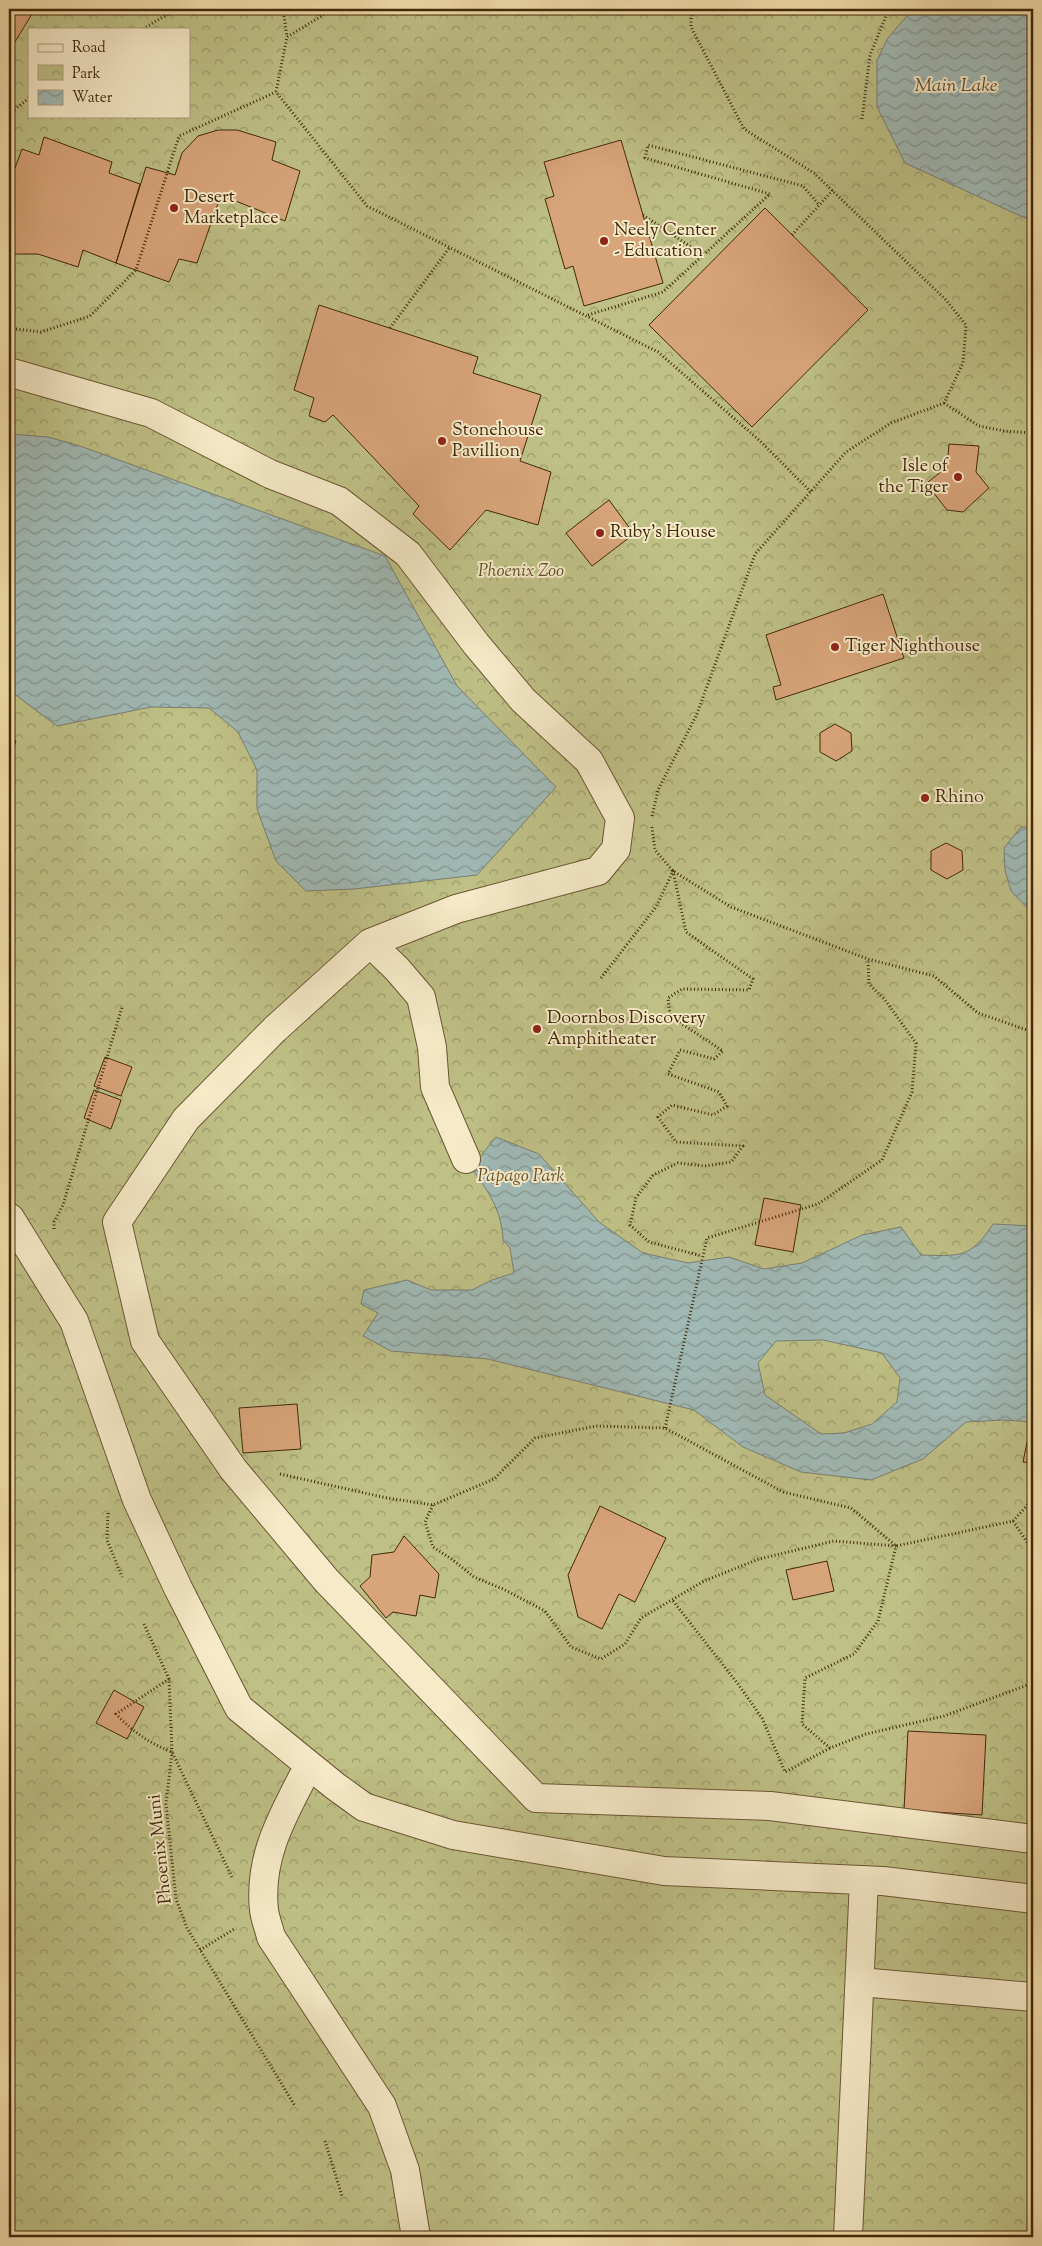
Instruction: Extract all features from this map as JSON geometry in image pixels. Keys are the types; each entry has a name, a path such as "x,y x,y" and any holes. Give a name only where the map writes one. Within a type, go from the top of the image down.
{"lane":[{"path":"12,373 151,413 270,474 339,501 408,554 476,644 523,700 590,761 620,818 616,849 598,871 456,909 370,943 275,1030 186,1120 117,1222 145,1341 234,1469 326,1580 536,1798 770,1806 1033,1839"},
{"path":"370,943 397,969 421,997 432,1047 435,1087 466,1159"},
{"path":"9,1219 44,1271 74,1321 137,1500 178,1588 239,1708 335,1786 364,1807 452,1835 664,1870 864,1880 1033,1899"},
{"path":"309,1765 274,1833 266,1866 264,1910 271,1937 382,2106 404,2170 416,2237"},
{"path":"848,2237 864,1880"},
{"path":"860,1982 1033,1997"}],"path":[{"path":"145,28 176,9"},
{"path":"283,9 287,37 276,92 367,206 658,352 760,441 811,492"},
{"path":"287,37 333,9"},
{"path":"691,9 692,27 744,129 814,173 946,300 966,325 963,363 944,403 891,423 846,452 755,554 697,714 658,790 651,821 656,850 673,871 731,907 868,959 934,976 978,1013 1033,1032"},
{"path":"862,119 870,56 889,9"},
{"path":"9,328 41,332 90,316 136,270 179,136 276,92"},
{"path":"9,114 28,99"},
{"path":"587,315 663,292 770,194 645,158 648,145 803,186 819,205"},
{"path":"792,235 833,190"},
{"path":"643,215 703,255"},
{"path":"390,328 450,247"},
{"path":"944,403 979,426 1004,431 1033,432"},
{"path":"601,978 656,907 673,871"},
{"path":"673,871 686,932 753,979 749,990 682,989 668,998 670,1016 723,1051 714,1059 680,1050 668,1074 719,1092 727,1106 713,1115 672,1105 658,1118 676,1142 743,1146 731,1162 706,1166 678,1163 653,1175 636,1198 630,1225 649,1242 702,1256"},
{"path":"665,1428 707,1238 818,1204 882,1160 912,1092 916,1043 884,1000 869,984 868,959"},
{"path":"54,1232 54,1222 63,1205 122,1007"},
{"path":"278,1474 387,1498 434,1505 494,1479 535,1438 596,1426 665,1428 783,1492 851,1508 896,1546"},
{"path":"434,1505 425,1522 433,1546 474,1577 503,1589 545,1611 571,1647 601,1658 625,1644 641,1618 673,1601 704,1581 759,1559 834,1540 896,1546 1013,1521 1033,1499"},
{"path":"1013,1521 1033,1551"},
{"path":"830,1748 802,1724 805,1678 854,1654 878,1622 896,1546"},
{"path":"673,1601 762,1718 786,1772 830,1748 866,1734 944,1716 1033,1683"},
{"name":"Phoenix Muni","path":"144,1624 169,1679 172,1752 166,1804 176,1899 187,1928 295,2106"},
{"path":"169,1679 116,1714 130,1729 150,1743 172,1752 232,1877 233,1886"},
{"path":"200,1950 236,1929 235,1920"},
{"path":"325,2141 342,2196"},
{"path":"350,2232 350,2237"}],"green space":[{"name":"Phoenix Zoo","path":"9,9 1033,9 1033,2237 9,2237"}],"water":[{"name":"Main Lake","path":"913,9 1033,9 1033,218 1025,218 905,163 877,107 877,60 888,38"},
{"path":"9,434 48,437 80,446 385,556 457,686 556,787 477,875 354,889 306,891 276,861 257,809 257,770 238,732 209,708 151,707 57,726 9,690"},
{"path":"1021,827 1033,827 1033,914 1011,891 1005,870 1004,848"},
{"path":"496,1137 539,1154 599,1222 643,1253 688,1263 729,1257 764,1269 802,1263 862,1235 901,1227 921,1255 945,1256 963,1253 978,1244 993,1224 1033,1226 1033,1422 1004,1420 966,1422 923,1459 871,1480 801,1472 743,1447 694,1410 488,1359 391,1351 363,1336 378,1313 361,1304 364,1290 407,1280 431,1290 472,1290 492,1280 514,1273 510,1248 503,1240 497,1210 483,1184 471,1168","holes":["823,1340 882,1353 900,1378 897,1402 872,1424 844,1433 821,1434 765,1395 758,1363 776,1341"]}],"building":[{"path":"9,9 35,9 13,45 9,42"},
{"name":"Desert Marketplace","path":"218,130 237,130 276,142 272,160 300,171 285,221 221,195 197,263 179,259 169,282 116,263 146,167 175,175 182,153 198,136"},
{"path":"44,137 112,162 109,173 140,184 116,263 83,250 78,267 38,254 9,254 9,184 22,149 39,155"},
{"name":"Neely Center - Education","path":"621,140 663,283 584,306 573,266 565,269 545,199 554,196 544,162"},
{"path":"765,208 868,310 752,427 649,325"},
{"path":"1033,303 1033,326 1027,316"},
{"name":"Stonehouse Pavillion","path":"319,305 478,357 473,373 541,395 520,461 551,472 538,525 486,510 450,550 413,514 419,506 333,415 325,422 309,416 314,398 294,390"},
{"name":"Isle of the Tiger","path":"949,444 979,446 976,472 989,488 963,512 947,510 929,487 928,482 947,467"},
{"name":"Ruby's House","path":"609,500 634,534 592,566 566,533"},
{"name":"Tiger Nighthouse","path":"883,594 904,658 776,700 773,687 781,685 766,635"},
{"path":"835,724 851,733 852,751 836,761 820,752 820,733"},
{"path":"9,738 16,741 9,763"},
{"path":"946,843 962,851 963,870 947,879 931,870 931,851"},
{"path":"105,1057 132,1067 121,1096 94,1086"},
{"path":"94,1090 121,1100 111,1129 84,1118"},
{"path":"764,1198 801,1205 793,1252 755,1245"},
{"path":"297,1404 301,1449 243,1453 239,1408"},
{"path":"1031,1423 1033,1423 1033,1463 1023,1462"},
{"path":"600,1506 666,1538 635,1602 619,1594 602,1629 578,1617 568,1575"},
{"path":"404,1536 439,1574 435,1598 420,1595 416,1616 393,1612 386,1618 360,1586 370,1577 372,1555 394,1552"},
{"path":"827,1561 834,1591 793,1600 786,1570"},
{"path":"114,1690 144,1707 127,1739 96,1723"},
{"path":"908,1731 986,1735 982,1815 904,1810"}],"place":[{"name":"Desert Marketplace","path":"174,208"},
{"name":"Neely Center - Education","path":"604,241"},
{"name":"Stonehouse Pavillion","path":"442,441"},
{"name":"Isle of the Tiger","path":"958,477"},
{"name":"Ruby's House","path":"600,533"},
{"name":"Tiger Nighthouse","path":"835,647"},
{"name":"Rhino","path":"925,798"},
{"name":"Doornbos Discovery Amphitheater","path":"537,1029"}],"park label":[{"name":"Papago Park","path":"521,1177"}]}
